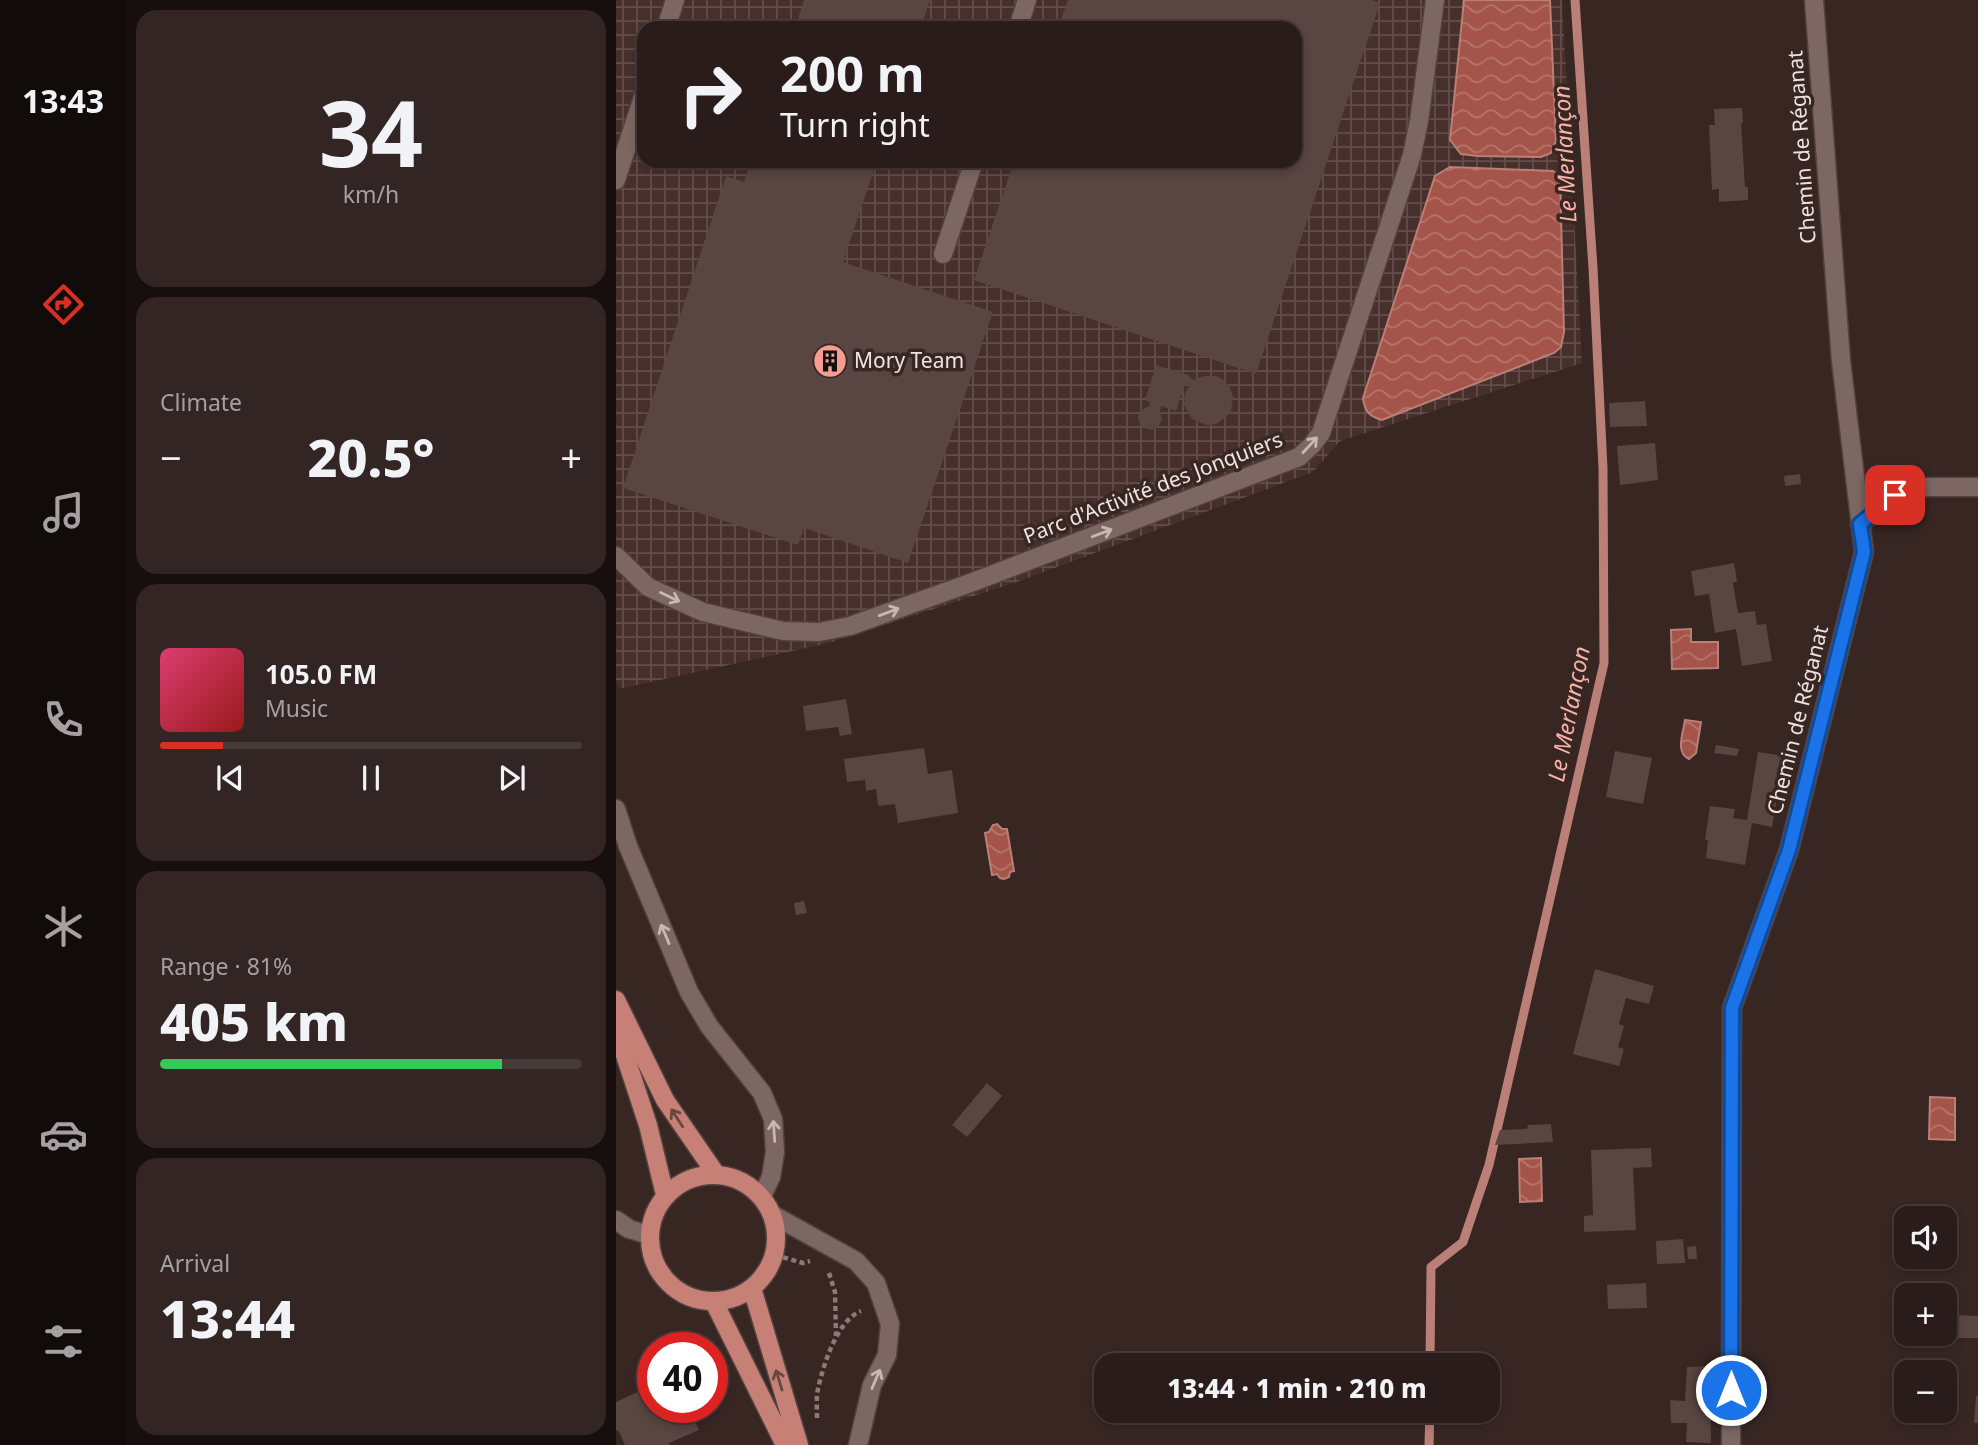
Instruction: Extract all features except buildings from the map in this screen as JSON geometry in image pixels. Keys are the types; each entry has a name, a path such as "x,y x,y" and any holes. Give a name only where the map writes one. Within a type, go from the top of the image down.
{"main road":[{"path":"616,1000 665,1100 716,1174"},
{"path":"616,1028 648,1125 666,1195"},
{"path":"716,1174 749,1184 762,1196 773,1215 777,1235 775,1255 766,1274 752,1289 734,1298 713,1302 693,1298 675,1289 661,1274 652,1255 649,1235 654,1214 666,1195 680,1183 697,1176 716,1174"},
{"path":"752,1289 799,1445"},
{"path":"713,1302 785,1445"}],"street":[{"path":"668,21 675,0"},
{"path":"1020,21 1027,0"},
{"name":"Parc d'Activité des Jonquiers","path":"616,556 648,587 703,612 783,631 819,632 850,626 973,582 1299,457 1321,433 1412,155 1435,0"},
{"name":"Chemin de Réganat","path":"1731,1445 1732,1008 1789,850 1864,552 1841,361 1814,0"},
{"path":"616,180 637,116"},
{"path":"943,254 972,168"},
{"path":"1860,524 1895,495 1926,487 1978,487"},
{"path":"616,809 628,846 689,992 709,1026 762,1093 773,1119 775,1152 771,1177 762,1196"},
{"path":"773,1215 856,1261 876,1283 890,1324 887,1355 872,1385 858,1445"},
{"path":"616,1220 629,1229 649,1235"}],"path":[{"path":"775,1255 803,1263 812,1261"},
{"path":"824,1268 830,1274 835,1292 836,1337"},
{"path":"817,1420 817,1391 836,1337 853,1314 883,1303"}],"shaded area":[{"path":"616,0 1562,0 1582,363 1340,441 1313,472 1014,583 829,643 619,689 616,680"}],"water":[{"path":"1464,0 1550,0 1556,141 1551,153 1541,157 1461,154 1450,140"},
{"path":"1450,167 1553,171 1560,176 1564,332 1561,347 1554,353 1382,420 1368,413 1363,398 1435,176"},
{"path":"1691,629 1691,642 1718,642 1718,668 1672,669 1671,630"},
{"path":"1685,720 1701,722 1696,753 1689,759 1681,748"},
{"path":"997,824 1002,829 1007,829 1014,871 1004,879 997,874 992,875 985,833"},
{"path":"1930,1097 1955,1098 1955,1140 1929,1139"},
{"path":"1541,1158 1542,1201 1520,1202 1519,1159"}],"waterway":[{"name":"Le Merlançon","path":"1430,1353 1431,1267 1463,1242 1489,1165 1604,663 1603,468 1575,0"},
{"name":"Le Merlançon","path":"1429,1445 1430,1423"}],"place":[{"name":"Mory Team","path":"830,361"}],"route":[{"path":"1731,1390 1732,1008 1789,850 1864,552 1860,524 1895,495"}]}
